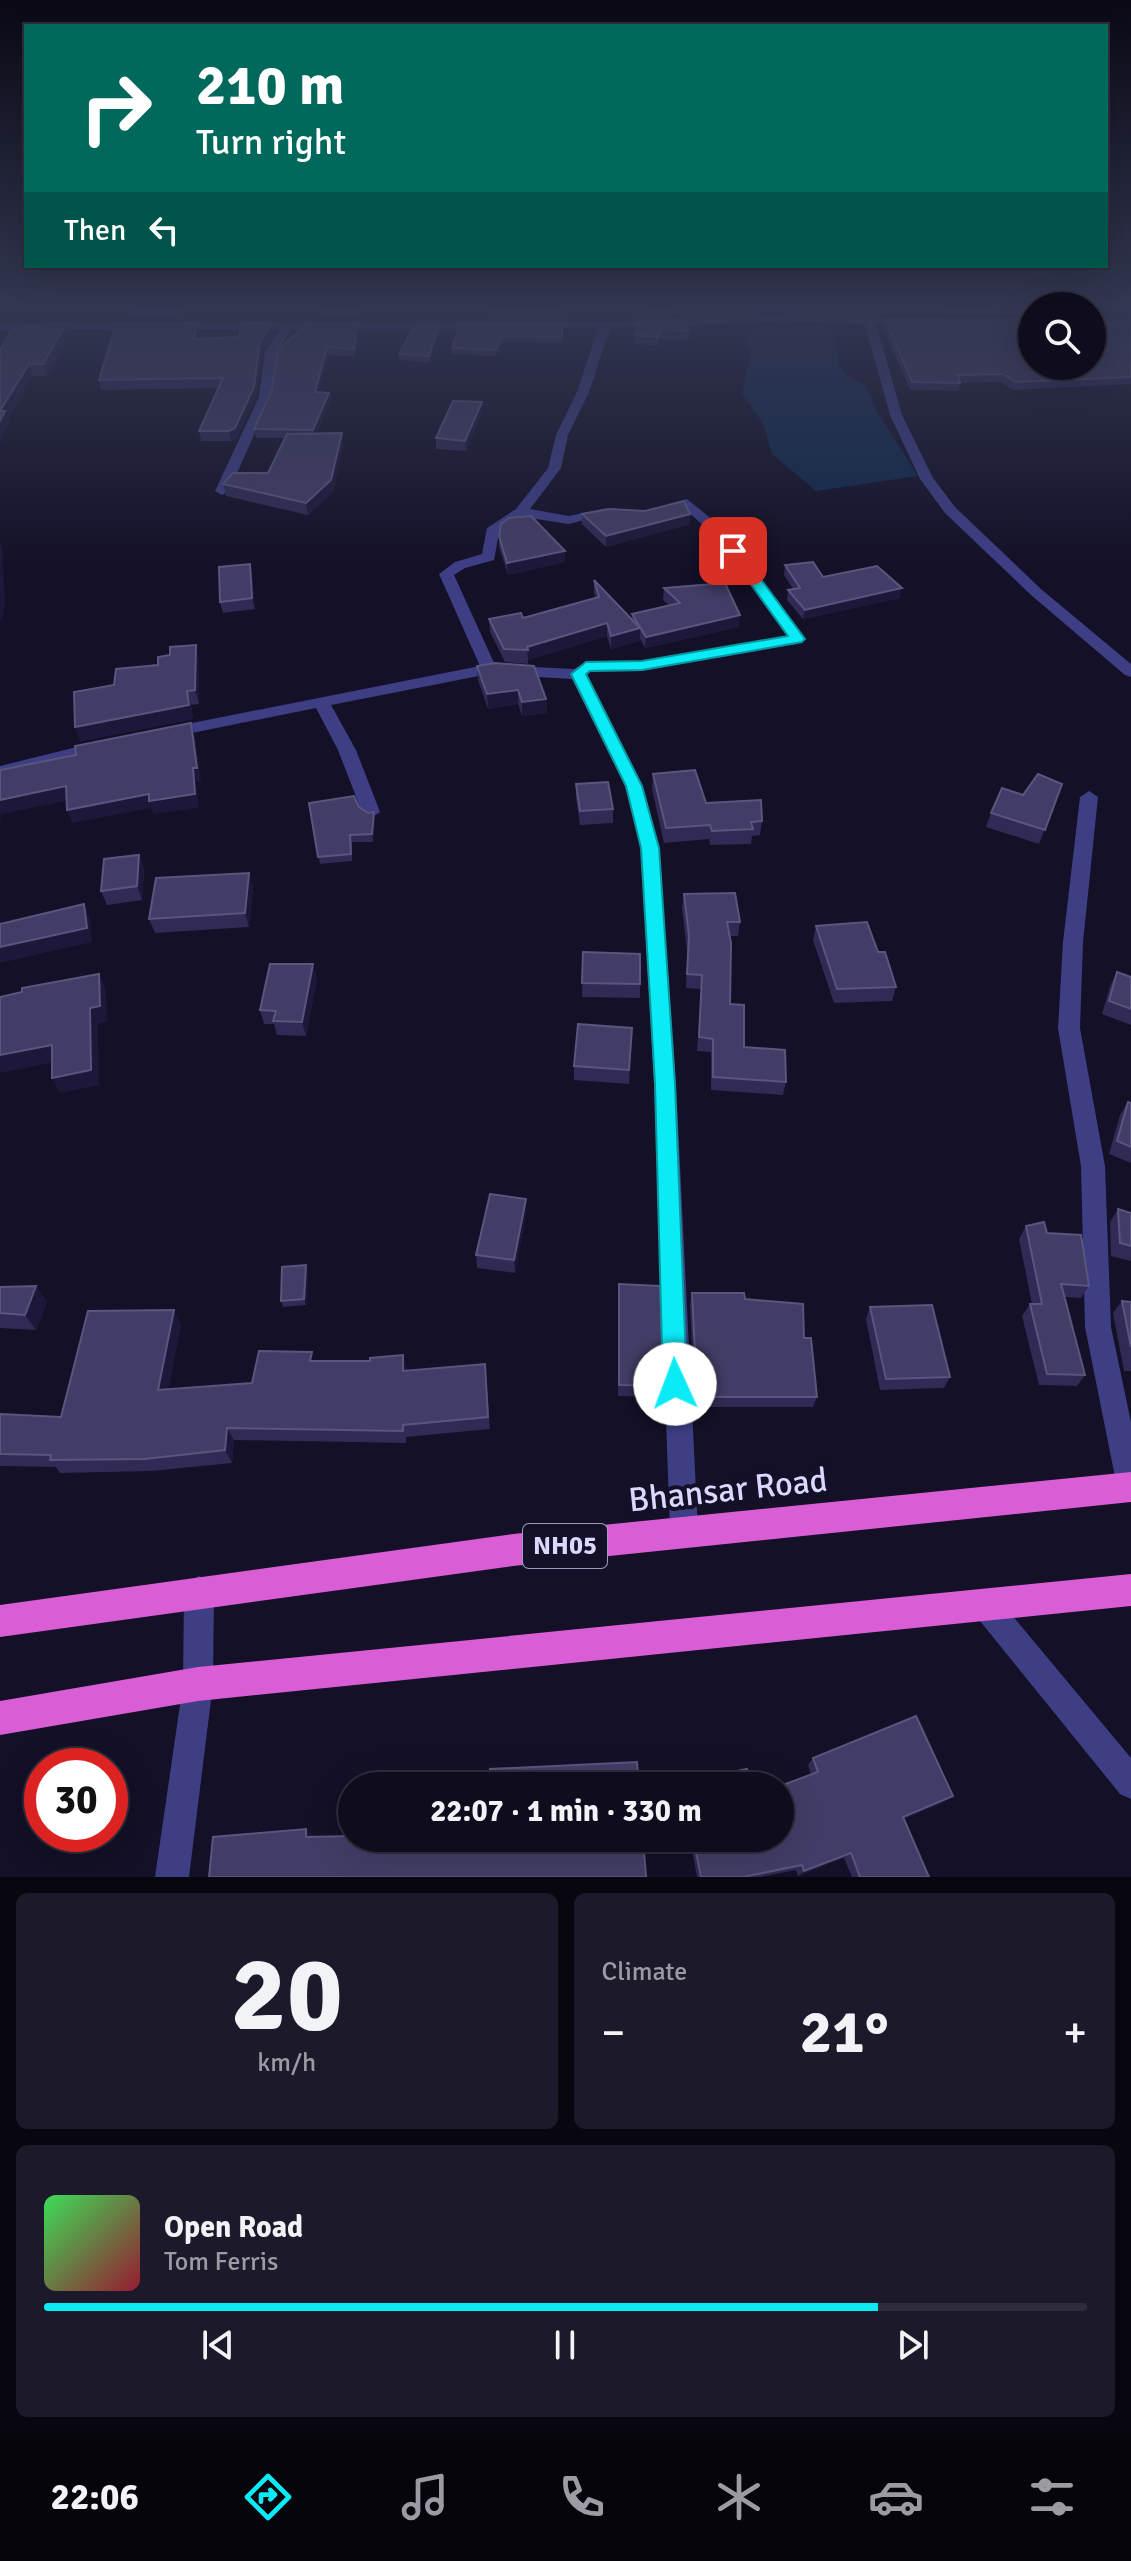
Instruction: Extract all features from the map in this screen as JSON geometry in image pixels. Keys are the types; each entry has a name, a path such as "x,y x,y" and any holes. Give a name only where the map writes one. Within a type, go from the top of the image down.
{"highway":[{"name":"Bhansar Road","path":"0,1621 199,1591 684,1531 951,1508 1131,1487"},
{"path":"0,1718 198,1684 1131,1590"}],"street":[{"path":"222,491 261,409 264,394"},
{"path":"489,669 446,574 460,565 489,557 492,531 521,512 554,468 562,435 582,394"},
{"path":"890,394 896,415 927,479 942,500 1036,592 1131,672"},
{"path":"149,736 489,669 578,674 586,667 642,666 797,639 720,533 687,503 644,514"},
{"path":"521,512 569,520 619,513"},
{"path":"578,674 634,786 650,848 665,1084 684,1531"},
{"path":"321,702 347,750 371,812"},
{"path":"0,772 118,743"},
{"path":"1089,797 1073,942 1069,1028 1093,1166 1098,1327 1131,1487"},
{"path":"172,1877 198,1684 199,1591"},
{"path":"986,1606 1131,1783"}],"water":[{"path":"742,394 869,394 876,410 918,476 816,491 772,454 763,423"}],"building":[{"path":"0,394 11,394 0,411"},
{"path":"216,394 251,394 235,428 229,431 199,431"},
{"path":"270,394 329,394 313,430 254,429"},
{"path":"453,401 482,402 465,441 436,438"},
{"path":"342,433 331,480 306,503 223,484 233,473 268,473 287,434"},
{"path":"684,501 690,514 606,536 582,514 610,509 645,511"},
{"path":"531,516 565,551 507,563 499,536 501,524 509,518"},
{"path":"813,562 823,577 877,566 902,588 805,610 788,590 800,588 785,565"},
{"path":"250,564 252,598 220,602 219,567"},
{"path":"594,580 640,628 611,636 607,623 527,647 528,650 504,649 489,619 521,613 523,618 599,597"},
{"path":"725,583 740,615 646,637 632,614 680,603 664,588"},
{"path":"196,645 195,690 187,691 189,705 75,727 74,692 114,685 116,669 158,665 158,657 170,655 170,647"},
{"path":"495,663 534,666 546,699 522,702 518,690 487,694 477,666"},
{"path":"191,723 197,768 193,768 195,794 149,801 149,794 67,810 66,786 0,800 0,770 76,755 75,746"},
{"path":"695,770 706,803 761,800 762,821 751,822 753,829 712,831 710,825 666,828 653,774"},
{"path":"1038,774 1062,784 1045,830 991,813 1002,788 1023,795"},
{"path":"608,782 613,809 580,811 576,784"},
{"path":"354,796 359,807 368,813 374,812 372,834 350,835 351,854 318,857 309,803"},
{"path":"139,855 137,886 101,891 104,859"},
{"path":"249,873 245,913 149,919 156,878"},
{"path":"735,893 740,922 727,922 731,943 730,1004 744,1005 744,1047 785,1050 786,1082 713,1077 713,1039 699,1037 702,975 687,974 689,936 684,894"},
{"path":"84,904 87,928 0,947 0,924"},
{"path":"867,922 878,952 885,952 896,987 837,989 816,926"},
{"path":"583,952 640,954 640,984 582,983"},
{"path":"270,964 313,964 302,1022 273,1021 276,1011 260,1010"},
{"path":"1117,972 1131,977 1131,1009 1109,1001"},
{"path":"99,974 100,1006 90,1008 91,1070 52,1078 52,1045 0,1055 0,997 22,992 22,988"},
{"path":"578,1024 632,1028 629,1070 574,1066"},
{"path":"1128,1102 1131,1103 1131,1147 1117,1141"},
{"path":"490,1194 526,1199 514,1260 476,1255"},
{"path":"1118,1209 1131,1213 1131,1246 1120,1243"},
{"path":"1044,1222 1047,1233 1081,1235 1089,1286 1061,1284 1085,1375 1047,1374 1030,1304 1042,1304 1026,1226"},
{"path":"306,1265 304,1299 281,1301 282,1267"},
{"path":"619,1284 660,1286 664,1386 619,1385"},
{"path":"36,1286 25,1315 0,1313 0,1287"},
{"path":"692,1293 744,1293 745,1299 803,1304 804,1338 811,1338 817,1397 701,1397 700,1388 697,1388"},
{"path":"1122,1301 1131,1302 1131,1347"},
{"path":"932,1305 950,1377 886,1379 870,1307"},
{"path":"174,1310 158,1390 252,1383 259,1351 312,1352 310,1361 370,1361 370,1358 403,1355 403,1371 485,1364 488,1417 403,1425 403,1431 227,1428 225,1450 144,1459 50,1460 51,1455 0,1454 0,1414 61,1417 88,1311"},
{"path":"916,1716 953,1796 903,1817 929,1877 860,1877 851,1853 804,1871 802,1865 743,1877 701,1877 696,1852 794,1852 794,1781 818,1772 813,1758"},
{"path":"637,1762 638,1772 490,1772 490,1769"},
{"path":"306,1829 306,1837 338,1836 338,1852 644,1852 646,1877 209,1877 213,1837"}],"route":[{"path":"675,1384 665,1084 650,848 634,786 578,674 586,667 642,666 797,639 733,551"}]}
